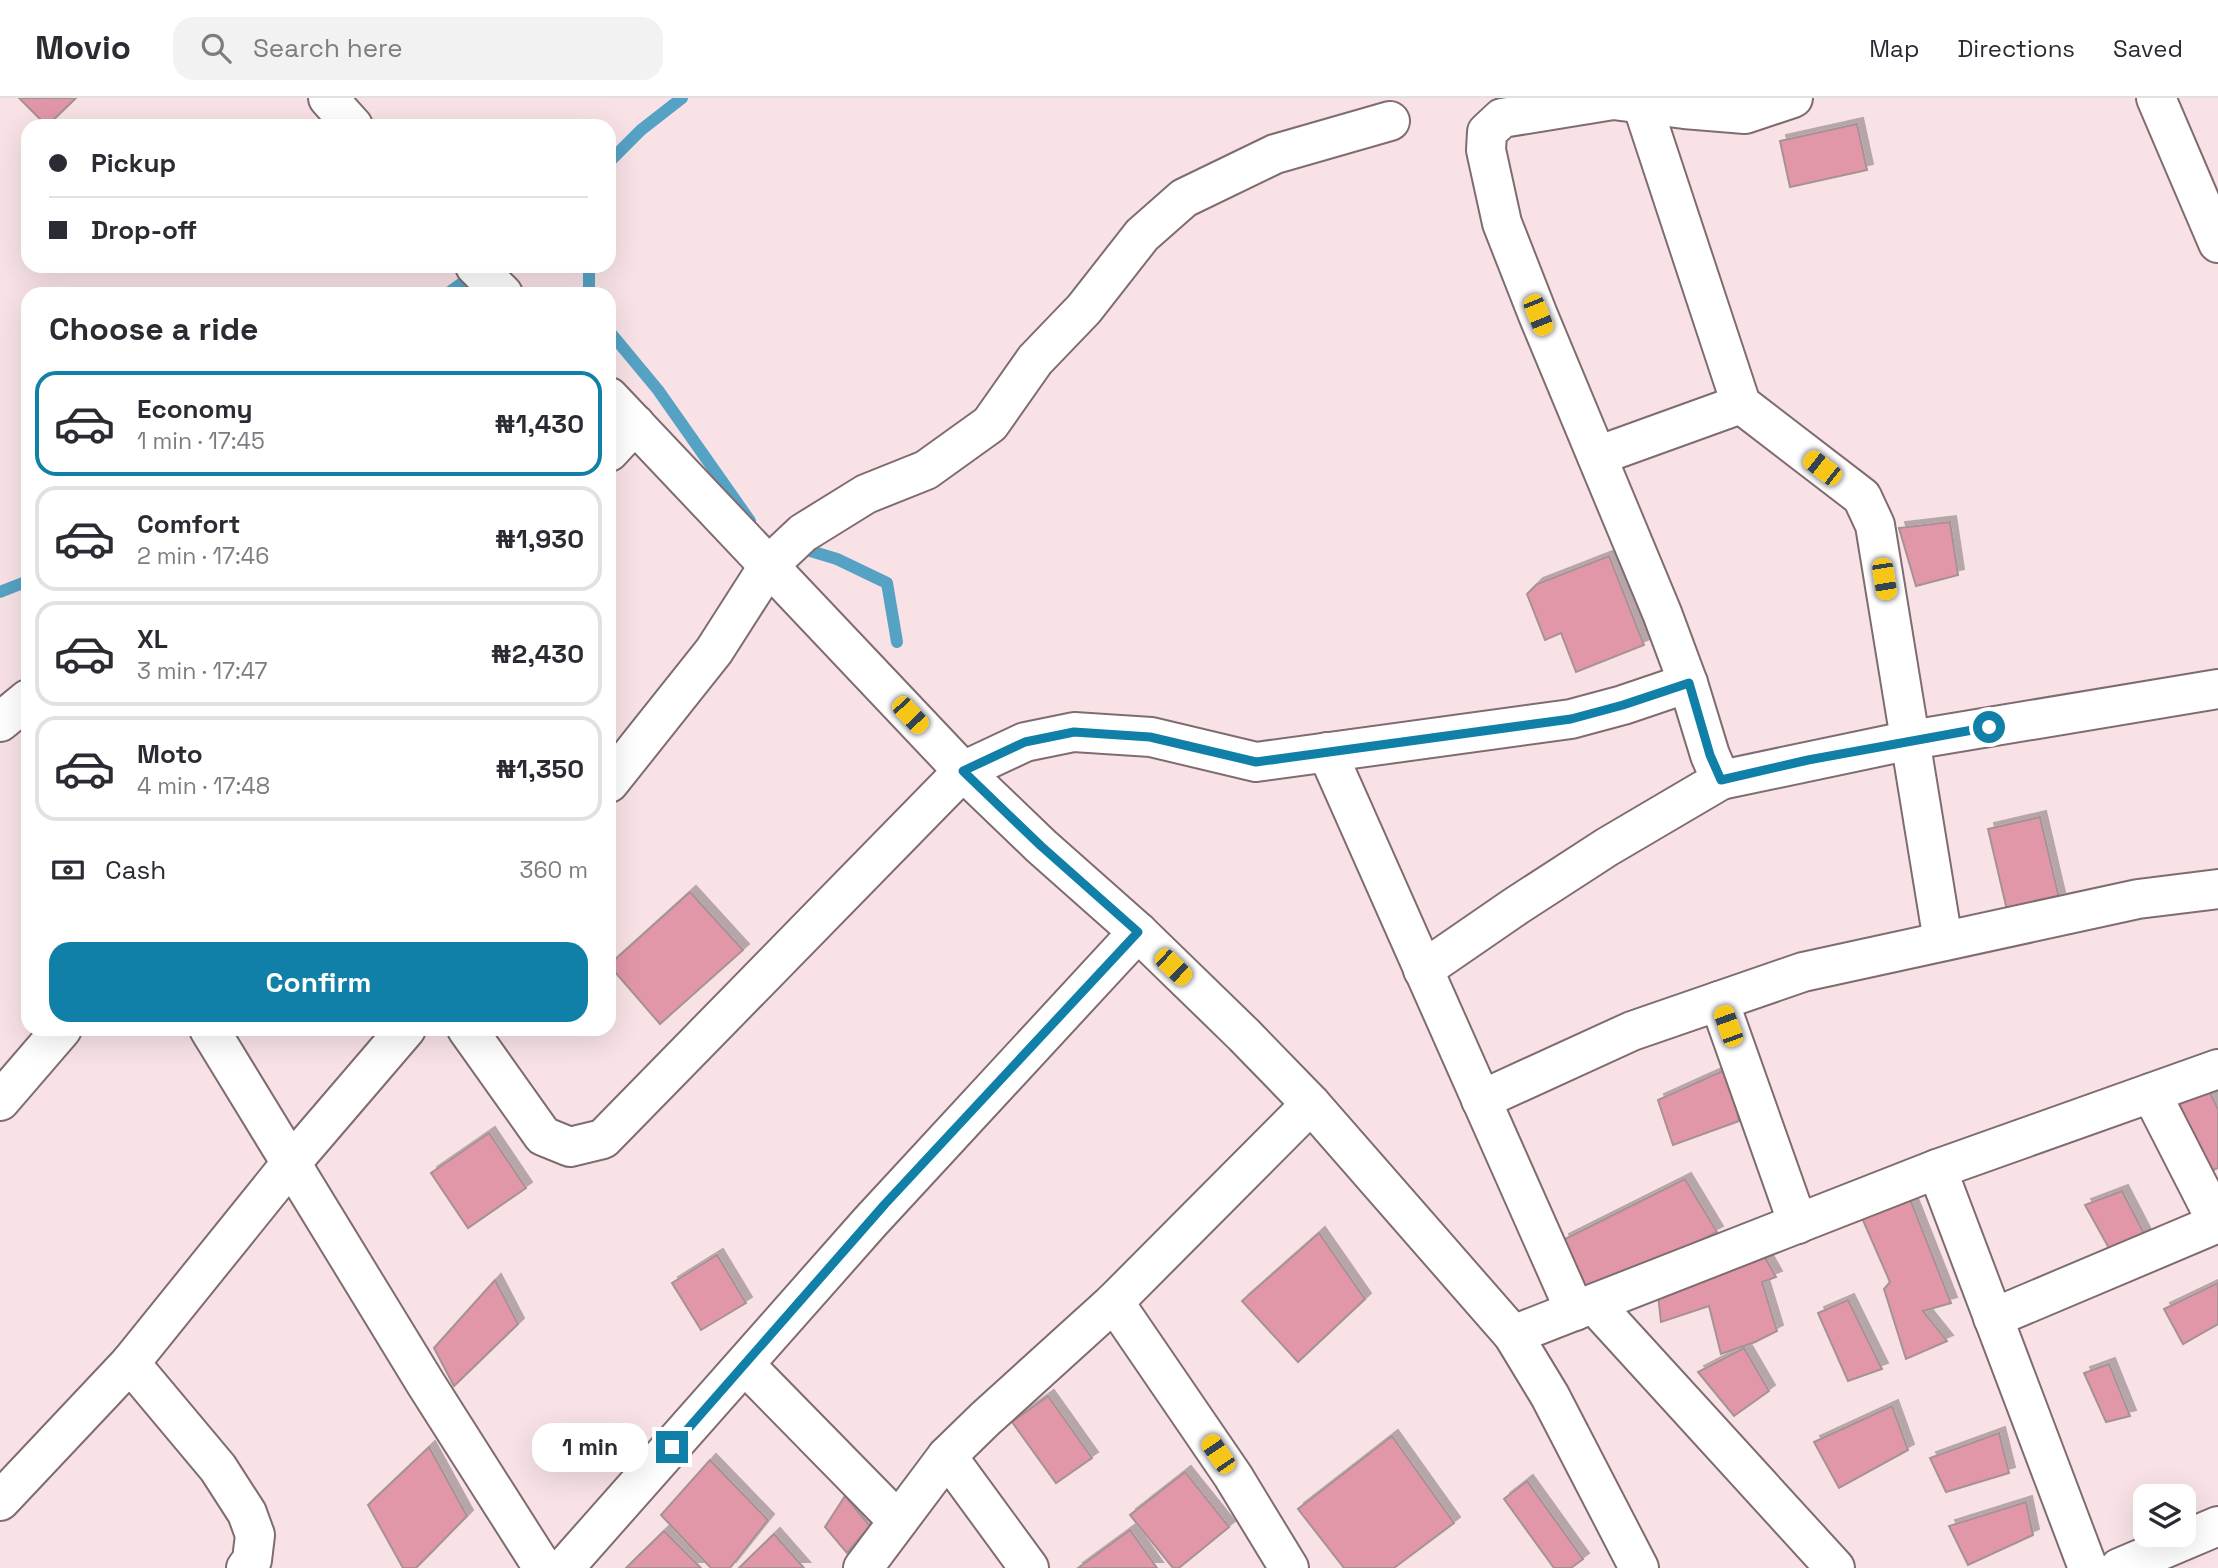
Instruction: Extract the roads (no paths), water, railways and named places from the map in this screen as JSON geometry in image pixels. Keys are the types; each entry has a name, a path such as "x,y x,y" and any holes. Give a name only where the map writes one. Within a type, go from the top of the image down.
{"street":[{"path":"328,98 347,119"},
{"path":"1721,780 1710,755 1689,683 1502,223 1486,150 1487,132 1502,118 1613,100 1745,114 1793,98"},
{"path":"2156,98 2218,243"},
{"path":"1642,104 1741,404 1862,497 1875,525 1942,941"},
{"path":"616,774 714,651 769,565 803,533 866,494 926,470 990,424 1035,360 1084,309 1142,235 1184,198 1275,154 1390,121"},
{"path":"1597,456 1741,404"},
{"path":"616,429 622,410 963,771 1041,846 1138,932 1311,1104 1513,1335 1556,1408 1639,1568"},
{"path":"472,1036 543,1136 570,1147 603,1139 963,771 1025,742 1074,732 1150,737 1256,762 1571,719 1689,683"},
{"path":"1423,970 1607,847 1721,780 1911,740 2218,689"},
{"path":"1327,752 1481,1100 1585,1308 1835,1568"},
{"path":"1481,1100 1632,1031 1803,972 2138,899 2218,889"},
{"path":"564,1568 905,1182 1138,932"},
{"path":"1719,1001 1798,1224"},
{"path":"0,1101 56,1036"},
{"path":"213,1036 434,1396 544,1568"},
{"path":"0,1502 130,1363 292,1162 400,1036"},
{"path":"1513,1335 1937,1169 2218,1069"},
{"path":"1993,1318 2218,1224 2151,1093"},
{"path":"863,1568 947,1455 1114,1302 1311,1104"},
{"path":"1937,1169 2088,1568"},
{"path":"1114,1302 1233,1476 1289,1568"},
{"path":"130,1363 218,1468 247,1513 255,1535 252,1560 246,1568"},
{"path":"745,1365 897,1521"},
{"path":"947,1455 1029,1568"},
{"path":"2138,1564 2218,1526"}],"waterway":[{"path":"616,155 641,130 682,98"},
{"path":"589,273 589,287"},
{"path":"457,287 475,274"},
{"path":"616,339 658,390 750,521"},
{"path":"797,547 837,559 887,583 897,642"},
{"path":"0,592 21,584"}]}
